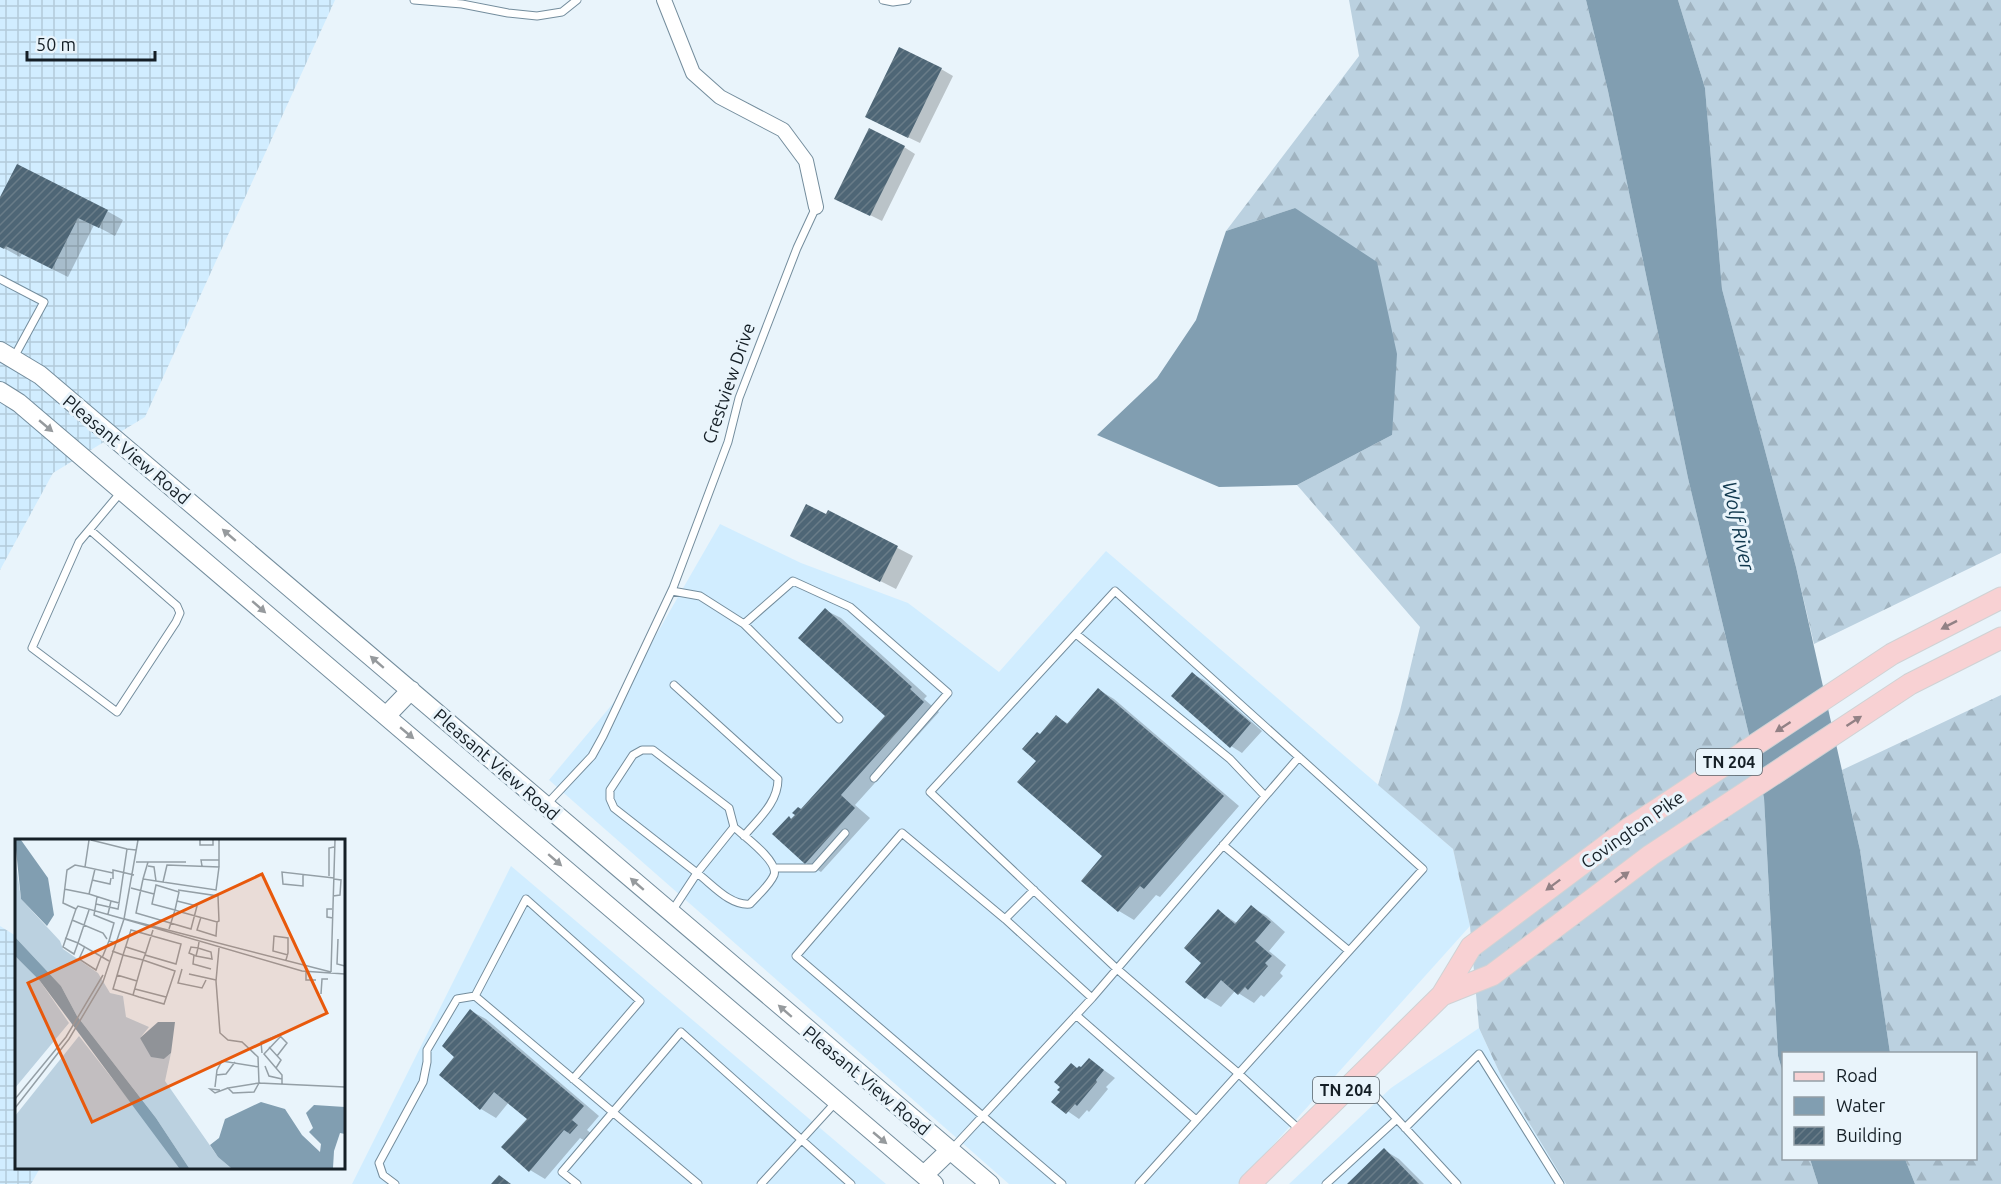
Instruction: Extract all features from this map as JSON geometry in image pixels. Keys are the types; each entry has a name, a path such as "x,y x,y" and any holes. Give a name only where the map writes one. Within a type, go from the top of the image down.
{"main road":[{"name":"Pleasant View Road","path":"7,355 49,382 990,1184"},
{"name":"Pleasant View Road","path":"0,391 19,403 122,490 929,1179"},
{"name":"Covington Pike","path":"1254,1183 1442,995 1471,947 1631,827 1892,654 2001,598"},
{"name":"Covington Pike","path":"1442,995 1492,975 1651,855 1910,684 2001,638"},
{"path":"386,716 411,690"},
{"path":"929,1179 950,1150"}],"street":[{"name":"Crestview Drive","path":"664,0 693,73 720,97 783,130 806,161 816,207"}],"lane":[{"path":"414,0 462,4 537,16 562,12 577,0"},
{"path":"883,0 892,2 907,0"},
{"name":"Crestview Drive","path":"545,806 592,756 672,591 728,442 739,398 797,248 816,207"},
{"path":"0,279 44,302 7,355"},
{"path":"90,530 177,606 180,613 177,622 117,712 32,648 79,542 122,490"},
{"path":"744,624 793,581 850,607 948,693 874,778"},
{"path":"672,591 700,596 744,624 839,719"},
{"path":"1140,1184 1238,1073 1424,869 1115,591 930,792 1117,969 1238,1073 1303,1133"},
{"path":"1076,634 1230,759 1265,796"},
{"path":"674,685 778,779 775,799 744,836"},
{"path":"642,750 653,750 729,808 734,827 744,836 771,861 775,868 774,876 750,904 741,905 734,903 614,808 610,799 610,790 633,755 642,750"},
{"path":"950,1150 1092,998 1299,757"},
{"path":"670,913 697,873 734,827"},
{"path":"1062,1184 796,956 902,832 1092,998"},
{"path":"775,868 814,868 845,833"},
{"path":"1223,845 1349,951"},
{"path":"1005,920 1034,890"},
{"path":"475,996 526,899 640,1001 573,1079"},
{"path":"394,1184 382,1176 379,1163 423,1082 427,1050 457,999 475,996 698,1184"},
{"path":"1076,1015 1196,1120"},
{"path":"577,1184 562,1172 681,1032 851,1184"},
{"path":"1405,1128 1479,1054 1560,1184"},
{"path":"1359,1077 1456,1184"},
{"path":"761,1184 837,1101"},
{"path":"1326,1184 1397,1119"}],"shaded area":[{"path":"0,0 335,0 145,417 53,473 0,570"},
{"path":"720,524 801,563 908,603 999,672 1106,551 1453,849 1470,926 1238,1184 1009,1184 549,780 625,689"},
{"path":"511,866 886,1184 352,1184"},
{"path":"0,926 15,935 15,1169 39,1169 31,1184 0,1184"},
{"path":"1479,1028 1502,1078 1566,1184 1289,1184 1391,1088"}],"green space":[{"path":"1349,0 1586,0 1608,91 1688,478 1764,798 1778,1056 1782,1070 1782,1160 1810,1160 1818,1184 1566,1184 1502,1078 1479,1028 1470,926 1453,849 1378,785 1400,711 1420,627 1297,485 1392,435 1295,208 1226,231 1359,56"},
{"path":"1678,0 2001,0 2001,553 1814,644 1796,567 1722,289 1705,88"},
{"path":"2001,695 2001,1184 1915,1184 1905,1160 1977,1160 1977,1052 1890,1052 1860,850 1842,770"}],"water":[{"name":"Wolf River","path":"1586,0 1678,0 1705,88 1722,289 1796,567 1860,850 1890,1052 1782,1052 1782,1070 1778,1056 1764,798 1688,478 1608,91"},
{"path":"1295,208 1377,262 1397,354 1392,435 1297,485 1219,487 1097,435 1157,378 1196,320 1226,231"},
{"path":"1810,1160 1905,1160 1915,1184 1818,1184"}],"building":[{"path":"899,47 942,68 908,138 865,117"},
{"path":"869,128 905,146 870,216 834,199"},
{"path":"17,164 108,210 99,228 78,218 52,269 6,246 4,249 0,247 0,197"},
{"path":"806,504 826,514 828,510 898,546 880,582 790,536"},
{"path":"825,608 912,687 910,689 924,702 841,795 855,808 805,864 772,834 789,816 791,819 795,815 792,813 798,807 801,809 885,716 798,638"},
{"path":"1192,672 1251,723 1230,748 1171,696"},
{"path":"1098,688 1224,796 1144,889 1140,886 1118,912 1081,881 1102,856 1017,782 1036,761 1022,749 1037,732 1040,734 1056,715 1067,724"},
{"path":"1251,905 1271,922 1255,941 1272,956 1265,963 1268,966 1248,990 1245,987 1238,995 1221,980 1205,999 1185,982 1201,963 1184,948 1218,909 1235,924"},
{"path":"470,1009 584,1106 572,1120 578,1125 570,1134 564,1130 529,1172 501,1147 527,1119 494,1092 480,1110 439,1075 454,1057 442,1046"},
{"path":"1089,1058 1104,1070 1077,1106 1075,1104 1066,1114 1051,1102 1060,1092 1057,1090 1060,1087 1054,1082 1071,1063 1077,1068 1081,1067"},
{"path":"1384,1148 1419,1184 1347,1184"},
{"path":"499,1175 511,1184 491,1184"}]}
